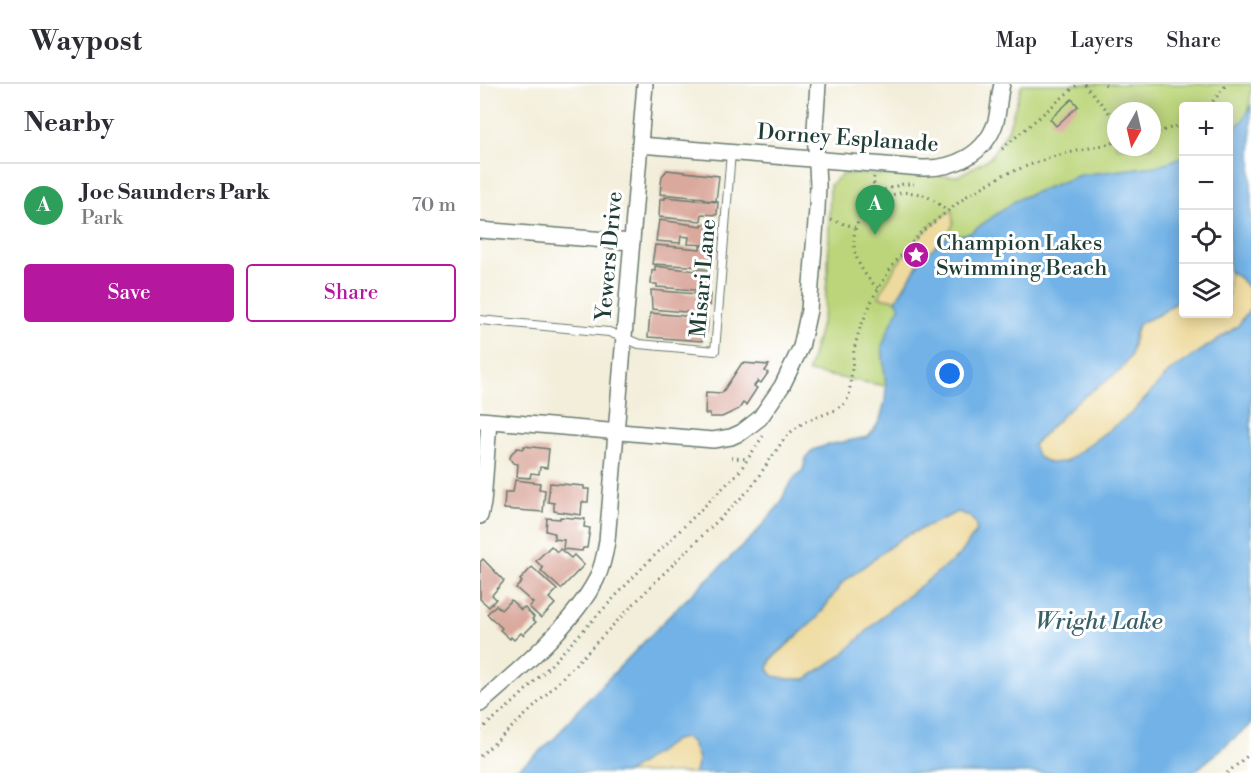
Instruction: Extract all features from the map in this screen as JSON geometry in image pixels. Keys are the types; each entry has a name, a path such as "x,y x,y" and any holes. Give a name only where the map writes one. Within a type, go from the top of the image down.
{"street":[{"name":"Yewers Drive","path":"480,704 518,671 577,609 597,578 608,540 645,84"},
{"path":"480,516 483,503 484,420 706,440 731,437 751,426 768,408 793,366 806,329 817,209 818,84"},
{"name":"Dorney Esplanade","path":"640,145 922,168 953,165 975,152 989,136 996,122 1002,84"},
{"path":"480,230 632,242"}],"lane":[{"name":"Misari Lane","path":"624,338 639,344 715,351 731,152"},
{"path":"480,320 609,332 624,338"}],"path":[{"path":"1002,149 1078,84"},
{"path":"1085,84 1107,111"},
{"path":"1105,84 1109,88"},
{"path":"1212,102 1227,84"},
{"path":"1161,131 1179,126"},
{"path":"480,756 532,709 654,583 750,489 792,430 806,421 836,410 843,405 849,397 854,349 860,328 878,288 909,245 946,210 1003,175 1027,164 1107,144"},
{"path":"874,202 877,192 873,181 876,173"},
{"path":"877,192 903,184 915,184"},
{"path":"878,288 864,274 854,246 855,227 861,216 874,202 893,194 912,192 934,200 946,210"},
{"path":"826,219 855,227"},
{"path":"480,730 514,702 643,567 739,472 763,436"},
{"path":"731,458 748,459"},
{"path":"1227,773 1251,753"}],"green space":[{"path":"1022,84 1251,84 1248,112 1233,130 1233,102 1179,102 1179,158 1156,166 1080,175 1018,199 970,233 947,237 953,224 879,297 896,300 901,307 886,335 883,357 886,386 808,372 824,312 828,269 830,185 843,174 958,176 990,158 1008,130"}],"sand":[{"name":"Champion Lakes Swimming Beach","path":"952,210 953,224 947,237 920,261 896,300 879,297 901,260 919,238"},
{"path":"1233,274 1249,289 1251,307 1238,326 1171,371 1132,413 1065,462 1050,463 1037,457 1033,445 1075,403 1106,382 1131,355 1138,324 1160,314 1179,300 1179,318 1233,318"},
{"path":"958,512 969,516 976,523 976,532 960,555 887,612 841,656 806,679 773,676 768,669 771,660 817,618 842,583 903,537"},
{"path":"685,738 692,742 698,759 695,773 627,773 675,739"}],"water":[{"path":"1251,106 1251,307 1249,289 1233,274 1233,129 1243,120"},
{"name":"Wright Lake","path":"1179,158 1179,300 1160,314 1138,324 1131,355 1121,370 1075,403 1033,445 1038,457 1050,463 1065,462 1132,413 1170,371 1238,326 1251,307 1251,724 1193,773 695,773 698,759 692,742 685,738 675,740 627,773 510,773 531,759 556,737 575,713 674,611 755,534 780,504 786,490 803,470 806,458 813,450 868,437 873,431 880,420 885,401 886,386 882,346 900,307 896,300 920,261 947,237 970,233 1018,199 1080,175 1156,166","holes":["958,512 969,516 976,523 976,532 960,555 887,612 841,656 806,679 773,676 768,669 771,659 817,618 842,583 903,537"]}],"building":[{"path":"1072,99 1078,106 1056,126 1050,119"},
{"path":"667,170 719,176 716,201 660,194 662,176"},
{"path":"665,197 718,202 717,215 702,214 701,221 659,217 660,199 665,199"},
{"path":"659,220 702,226 702,224 716,225 715,238 708,237 707,245 688,244 689,237 681,236 680,243 656,241"},
{"path":"655,245 714,248 713,261 707,260 706,267 652,264"},
{"path":"655,266 696,271 696,269 711,270 710,284 706,284 706,291 657,287 657,284 651,284 652,270 655,271"},
{"path":"651,290 710,293 709,306 697,305 696,313 652,309"},
{"path":"650,313 708,318 707,332 703,332 702,341 648,337"},
{"path":"742,363 769,365 765,371 768,373 761,383 758,381 754,386 757,388 746,405 743,403 739,409 722,417 710,417 710,414 705,414 706,392 722,393"},
{"path":"524,446 549,449 547,468 540,467 539,474 531,473 530,478 517,477 518,464 513,463 510,459 511,454 517,448 524,449"},
{"path":"515,480 540,483 539,489 545,490 543,512 504,509 505,492 513,492"},
{"path":"550,483 584,486 584,489 589,489 588,502 582,502 581,515 554,511 554,503 548,502"},
{"path":"560,517 585,519 584,527 590,528 587,548 583,548 582,551 563,549 564,540 554,539 554,533 546,531 547,518 560,519"},
{"path":"551,546 557,552 560,549 571,558 574,555 584,565 561,589 541,571 543,568 536,561"},
{"path":"483,559 504,581 492,595 496,599 489,607 480,599 480,562"},
{"path":"532,567 557,590 549,598 555,604 541,618 529,607 533,603 516,588"},
{"path":"511,600 521,610 524,607 536,622 523,635 521,633 514,640 500,630 502,628 487,614 496,605 501,610"}],"place":[{"name":"Joe Saunders Park","path":"875,235"},
{"name":"Champion Lakes Swimming Beach","path":"916,255"}]}
